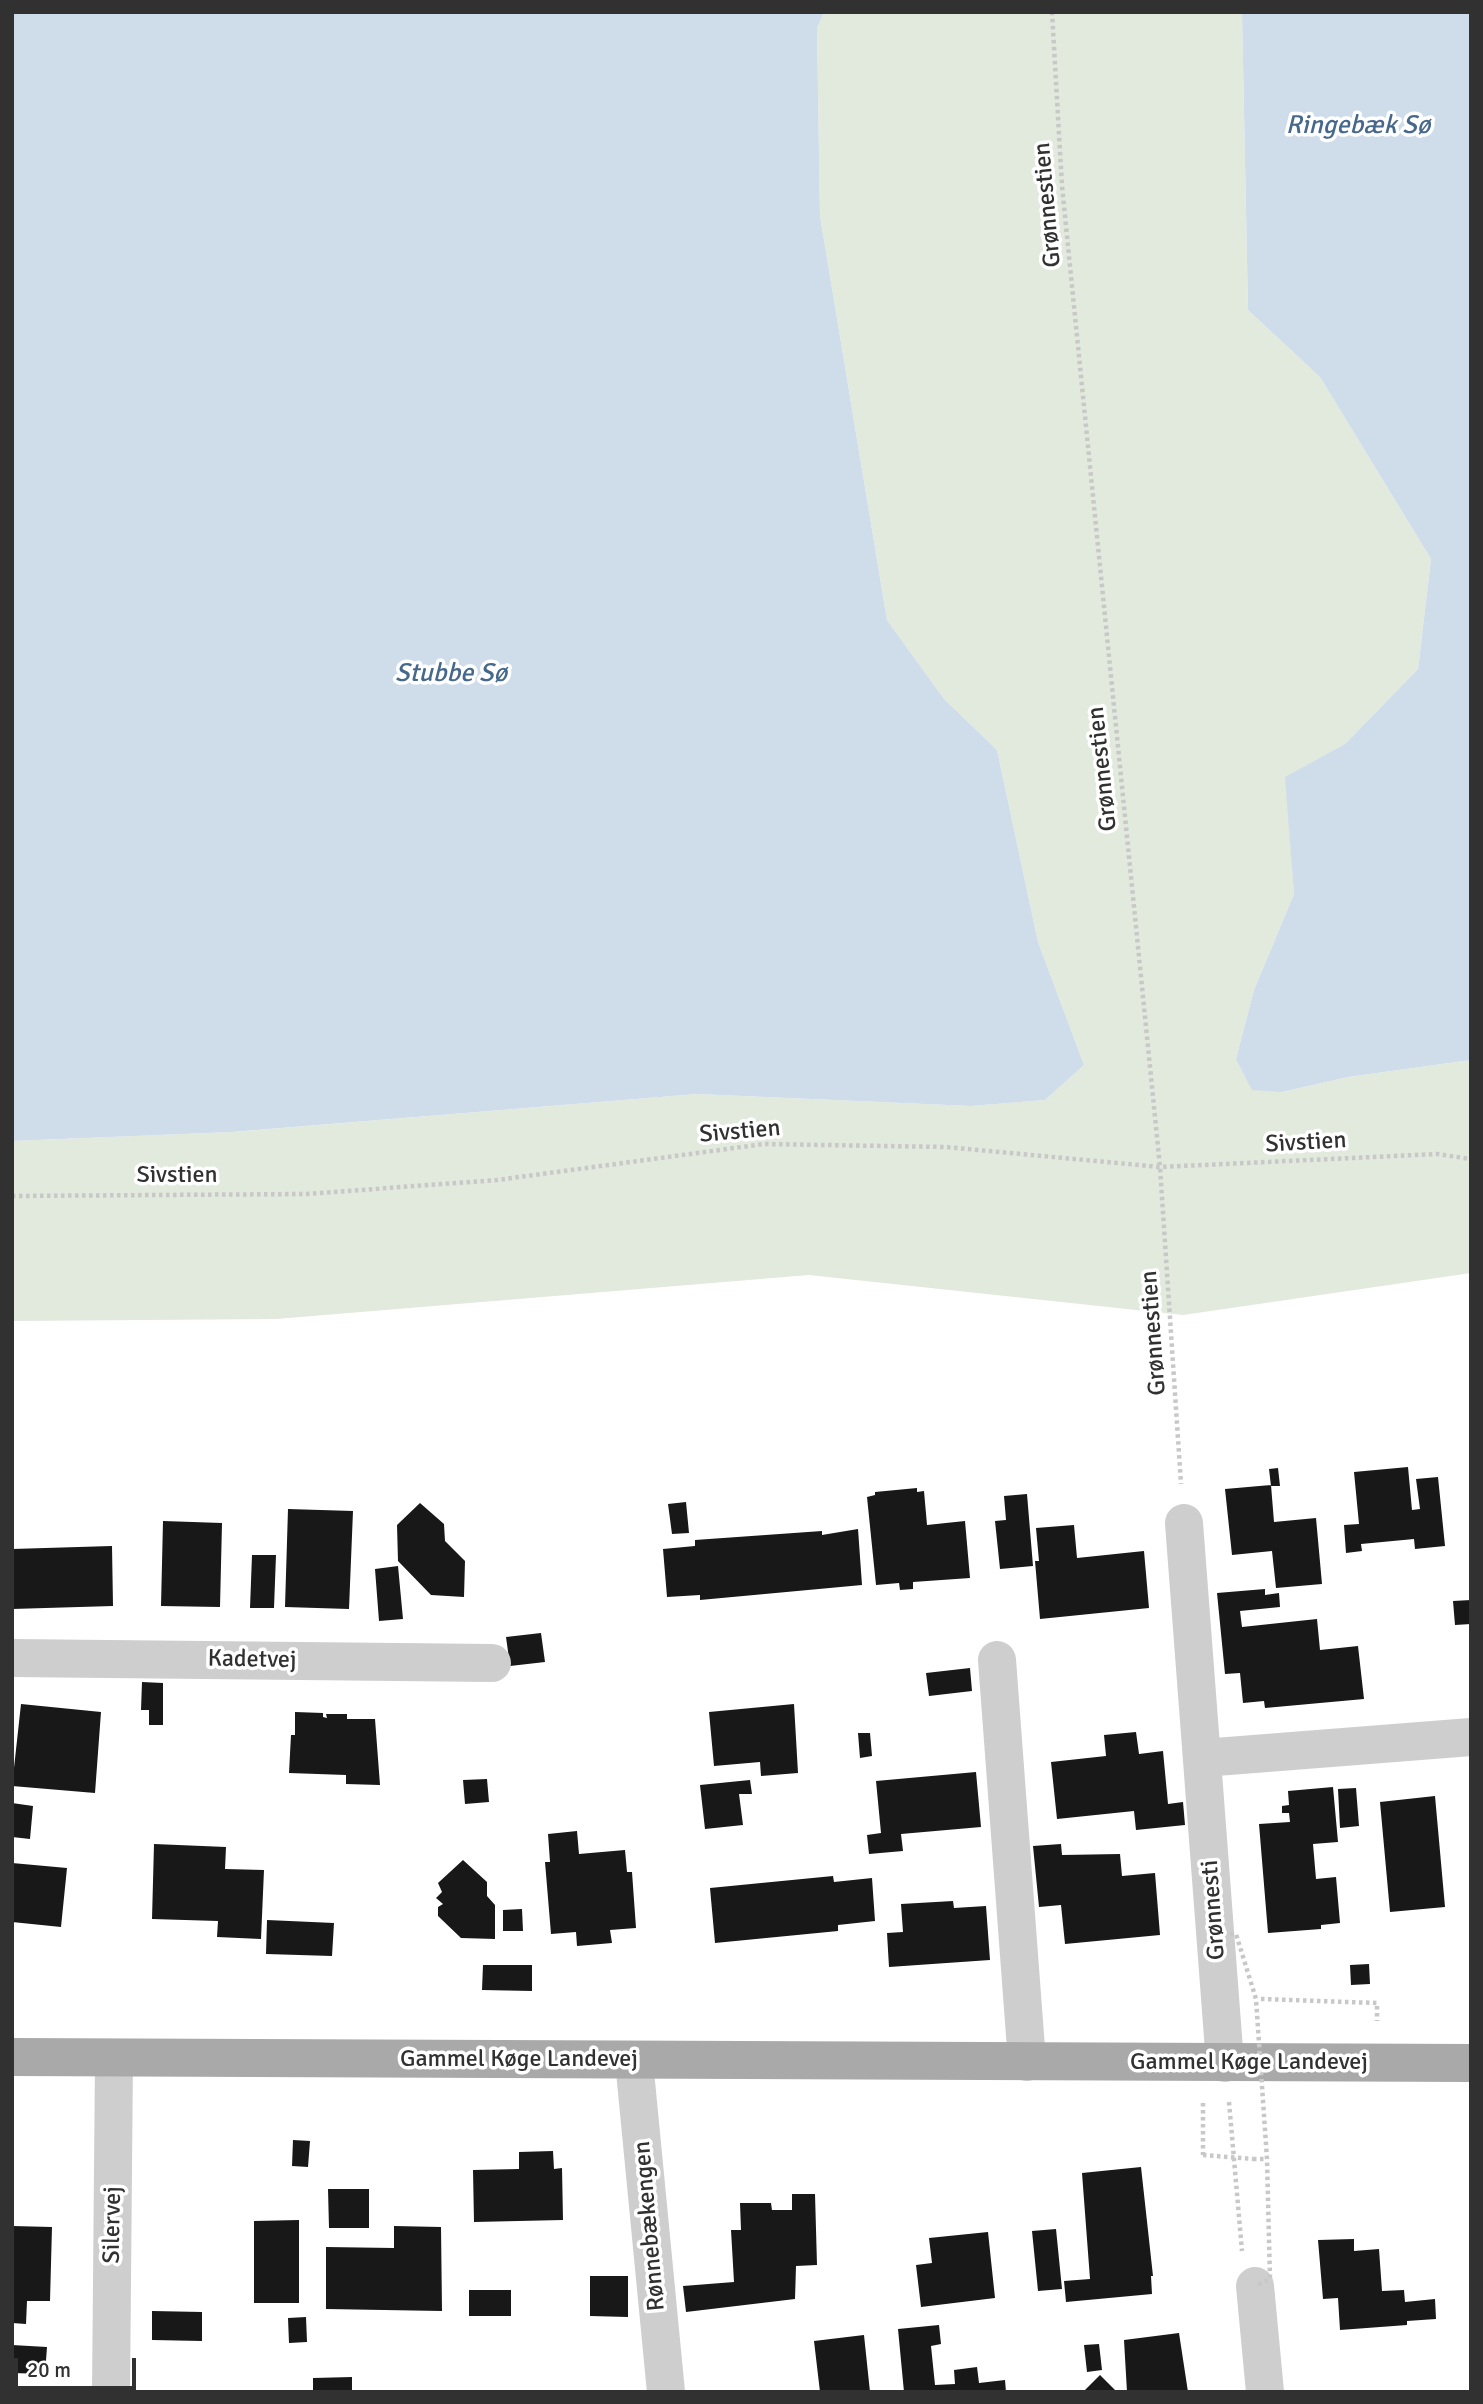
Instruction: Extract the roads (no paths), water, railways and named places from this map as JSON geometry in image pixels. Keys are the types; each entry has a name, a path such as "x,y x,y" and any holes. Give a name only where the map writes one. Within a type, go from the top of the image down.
{"main road":[{"name":"Gammel Køge Landevej","path":"12,2057 1471,2063"}],"street":[{"name":"Grønnesti","path":"1184,1523 1216,1934 1214,2063"},
{"name":"Kadetvej","path":"12,1658 492,1662"},
{"path":"997,1660 1027,2062"},
{"path":"1203,1758 1471,1737"},
{"name":"Silervej","path":"111,2392 114,2058"},
{"name":"Rønnebækengen","path":"634,2061 666,2392"},
{"path":"1249,2275 1265,2392"}],"water":[{"name":"Stubbe Sø","path":"12,12 824,12 817,28 820,216 887,620 944,699 997,750 1038,942 1084,1065 1045,1100 971,1106 697,1094 232,1132 12,1141"},
{"name":"Ringebæk Sø","path":"1242,12 1471,12 1471,1060 1348,1077 1282,1092 1252,1090 1236,1059 1254,990 1294,894 1285,777 1345,744 1418,669 1431,559 1320,377 1248,310"}]}
